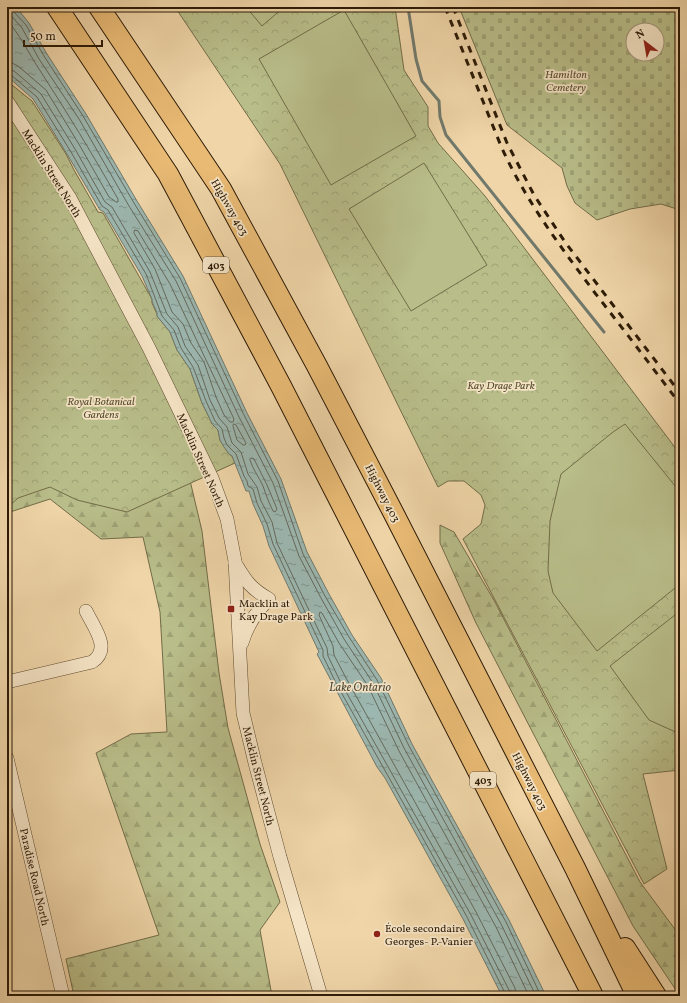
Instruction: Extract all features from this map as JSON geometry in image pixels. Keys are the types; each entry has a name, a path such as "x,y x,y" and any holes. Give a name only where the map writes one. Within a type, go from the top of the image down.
{"highway":[{"name":"403","path":"57,7 168,174 281,386 374,566 592,995"},
{"name":"Highway 403","path":"99,7 221,189 317,366 394,514 575,868 637,996"},
{"path":"575,868 656,996"}],"street":[{"name":"Macklin Street North","path":"7,101 70,198 149,348 212,478 227,519 234,561 243,713 280,857 321,996"},
{"path":"234,561 255,591 269,599 256,613 245,631 240,650"},
{"path":"7,682 92,662 97,658 102,648 101,642 86,611"},
{"name":"Paradise Road North","path":"7,758 63,996"}],"green space":[{"name":"Kay Drage Park","path":"175,7 395,7 404,70 428,107 428,126 438,143 485,196 680,454 680,770 643,774 667,869 644,884 463,539 481,524 485,505 481,495 464,481 448,481 438,487 280,164"},
{"path":"246,7 284,7 262,26"},
{"name":"Hamilton Cemetery","path":"459,7 680,7 680,210 661,204 630,209 597,220 575,203 567,186 562,168 507,125"},
{"path":"344,10 416,136 331,185 259,59"},
{"name":"Royal Botanical Gardens","path":"7,81 32,101 66,154 98,212 103,213 152,299 157,316 170,332 177,350 190,369 202,403 212,424 218,430 220,440 232,456 235,463 127,512 77,500 50,487 18,498 7,508"},
{"path":"424,163 487,265 411,311 349,209"},
{"path":"7,190 184,455 202,531 219,673 228,728 260,844 280,902 260,930 272,996 74,996 66,959 159,935 96,753 131,734 167,732 160,612 143,537 101,539 50,499 7,513"},
{"path":"625,424 680,492 680,584 597,651 553,593 548,571 550,521 561,474"},
{"path":"440,525 454,532 495,602 640,882 680,936 680,996 633,926 476,623 440,543"},
{"path":"680,611 680,734 649,720 610,666"}],"water":[{"name":"Lake Ontario","path":"7,7 16,7 29,23 47,54 86,114 183,276 247,413 281,479 307,552 352,635 381,678 412,744 509,920 546,996 502,996 463,919 385,778 377,767 317,654 319,652 269,546 249,491 246,491 232,456 224,447 220,440 218,430 212,424 202,403 190,369 177,350 170,332 157,316 157,312 142,276 104,212 100,210 33,99 7,76"}],"waterway":[{"path":"408,7 416,59 422,81 439,101 440,117 446,135 604,332"}],"railway":[{"path":"445,7 501,146 510,166 532,204 569,258 680,404"},
{"path":"453,7 507,143 534,195 565,242 680,393"}],"place":[{"name":"Macklin at Kay Drage Park","path":"231,609"},
{"name":"École secondaire Georges- P.-Vanier","path":"377,934"}]}
